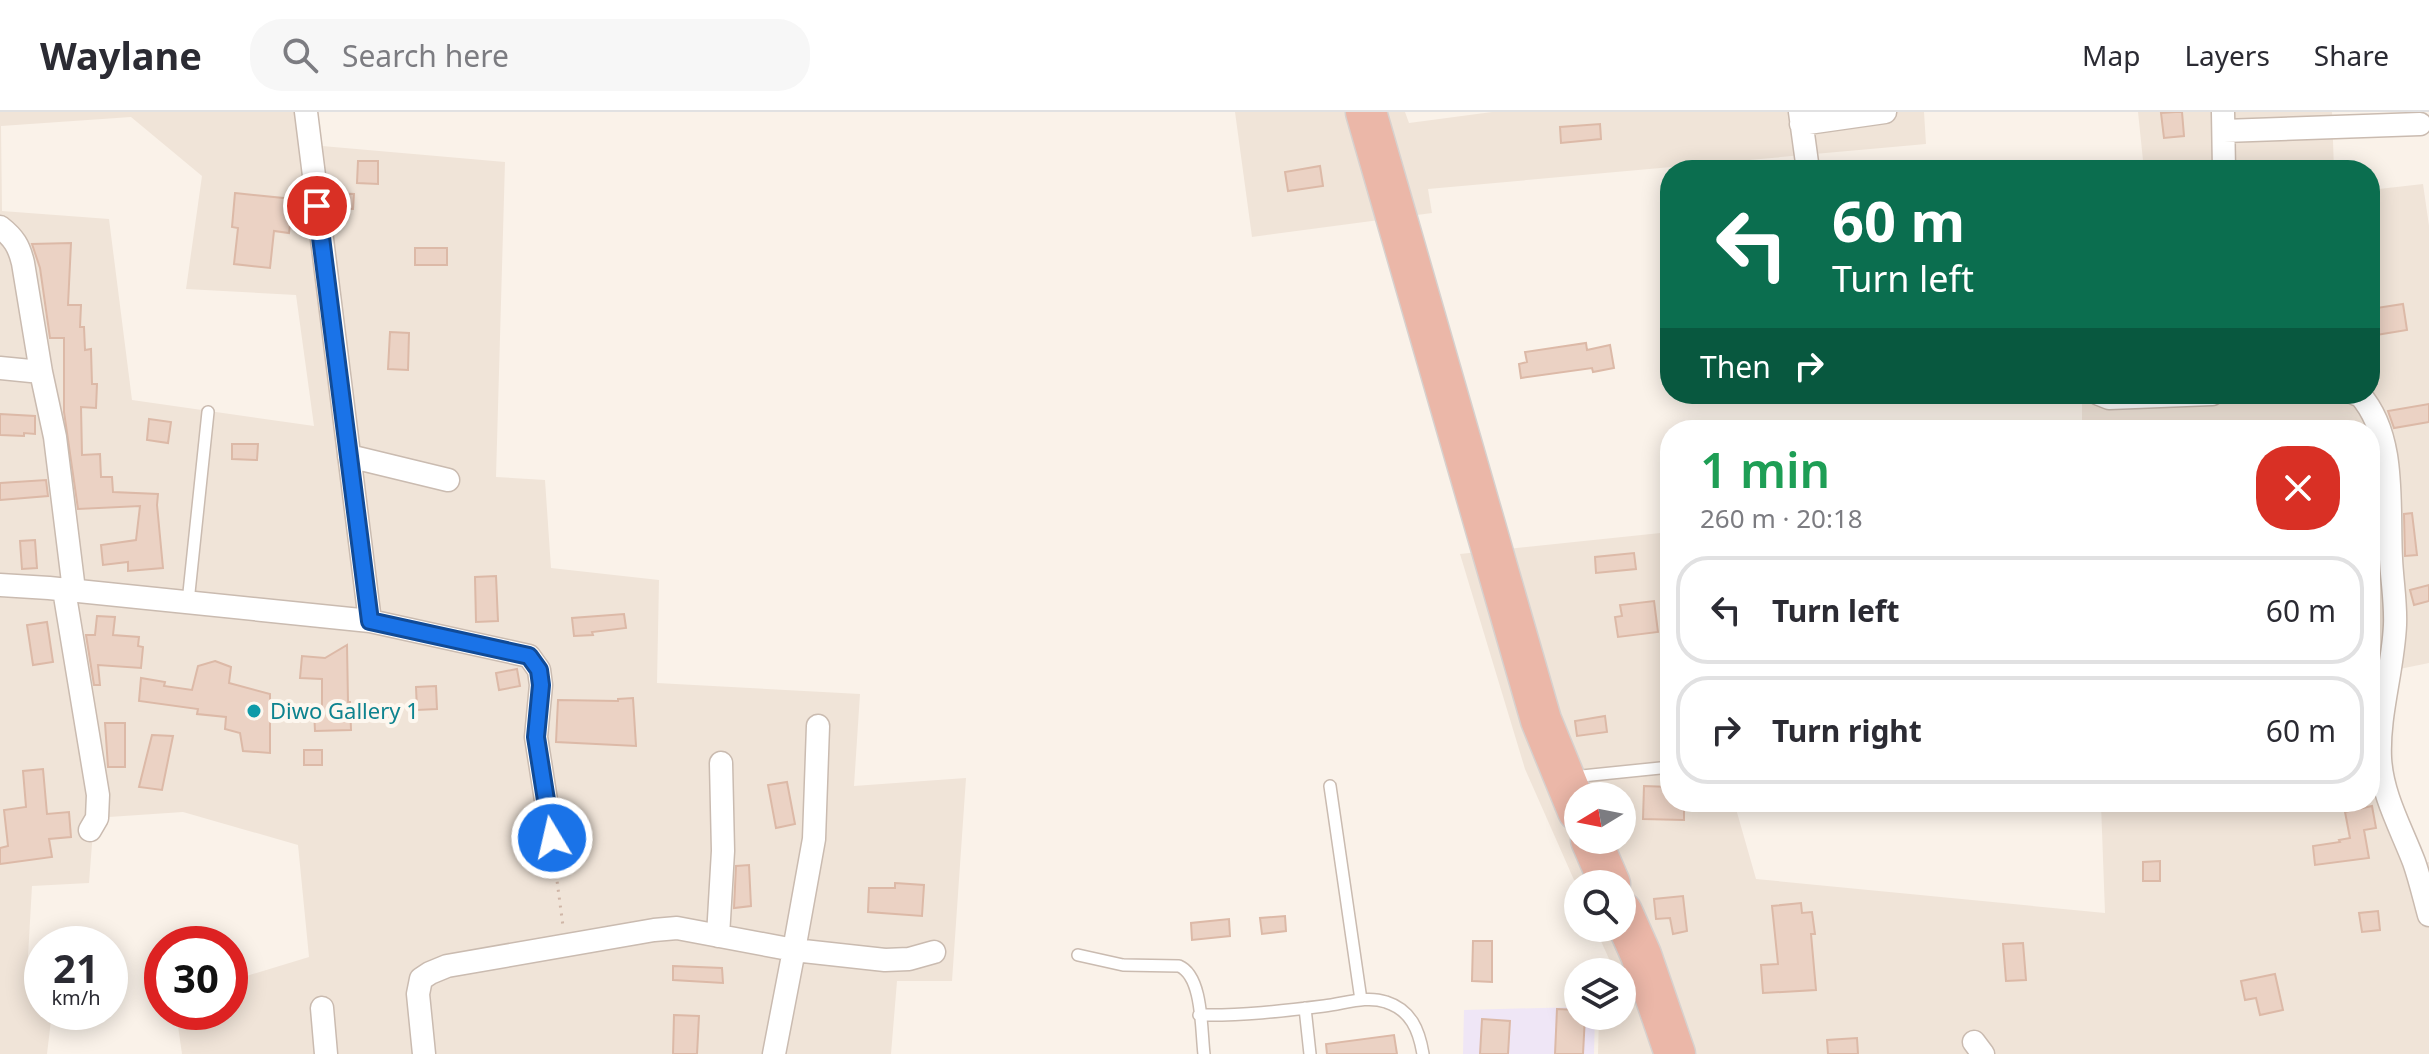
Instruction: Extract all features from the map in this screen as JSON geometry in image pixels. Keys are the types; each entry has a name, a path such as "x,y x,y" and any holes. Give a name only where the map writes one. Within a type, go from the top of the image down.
{"highway":[{"path":"1366,112 1541,720 1566,782"},
{"path":"1635,942 1675,1054"}],"street":[{"path":"306,112 370,621"},
{"path":"1807,160 1801,118 1885,112"},
{"path":"2224,160 2223,122 2420,124"},
{"path":"0,227 14,238 20,248 55,437 69,590 98,795 97,818 90,830"},
{"path":"0,368 41,372"},
{"path":"2380,433 2388,476 2395,626 2380,760 2389,799 2414,862 2429,915"},
{"path":"349,456 448,480"},
{"path":"0,585 370,621 529,656 539,670 541,685 536,737 552,838"},
{"path":"774,1054 814,839 818,726"},
{"path":"718,936 723,851 721,763"},
{"path":"424,1054 418,994 421,979 447,966 677,928 794,950 885,960 909,959 934,952"},
{"path":"322,1008 326,1054"}],"lane":[{"path":"188,602 208,412"},
{"path":"1617,782 1660,770"},
{"path":"1330,786 1361,1000"},
{"path":"1078,955 1123,965 1184,968 1197,987 1204,1054"},
{"path":"1199,1015 1229,1016 1370,998 1404,1011 1419,1033 1423,1054"},
{"path":"1305,1008 1310,1054"}],"path":[{"path":"552,838 566,945"}],"shaded area":[{"path":"0,112 318,112 322,146 505,162 496,477 545,480 551,568 659,580 657,683 860,694 854,786 966,778 952,981 897,981 891,1054 182,1054 179,1030 248,1030 248,976 309,957 298,845 183,812 94,818 89,883 32,886 30,926 24,926 24,1030 50,1030 47,1054 0,1054","holes":["131,117 202,176 186,289 296,295 314,426 132,400 109,219 2,211 1,126"]},
{"path":"1235,112 1405,112 1409,123 1492,112 1924,112 1926,144 1749,160 1660,160 1660,168 1428,189 1432,213 1252,237"},
{"path":"2138,112 2332,112 2334,160 2143,160"},
{"path":"2423,184 2429,226 2429,663 2380,673 2380,420 2082,420 2082,404 2380,404 2380,189"},
{"path":"1660,533 1660,812 1737,812 1756,879 2105,913 2101,812 2380,812 2380,795 2395,793 2413,865 2429,862 2429,1054 1598,1054 1599,1030 1636,1030 1636,958 1609,958 1601,942 1636,942 1636,870 1570,870 1525,769 1460,554"},
{"path":"1564,1007 1564,1030 1595,1030 1594,1054 1463,1054 1464,1010"}],"building":[{"path":"2182,112 2184,136 2164,138 2161,113"},
{"path":"1600,124 1601,139 1561,143 1560,127"},
{"path":"358,161 378,161 378,184 357,183"},
{"path":"1320,166 1323,186 1288,191 1285,172"},
{"path":"235,193 293,199 289,233 274,231 270,268 234,264 238,228 232,227"},
{"path":"330,193 354,194 353,209 332,208"},
{"path":"71,243 68,305 81,305 80,327 84,327 85,350 91,349 92,384 97,384 96,408 81,407 82,455 100,454 101,477 112,477 113,492 158,494 163,568 128,571 128,562 103,565 101,545 136,540 140,506 78,509 64,412 64,338 50,338 40,268 32,244"},
{"path":"415,248 447,248 447,265 415,265"},
{"path":"2403,304 2407,330 2380,334 2380,307"},
{"path":"390,332 409,333 408,370 388,369"},
{"path":"1586,343 1587,350 1610,345 1614,368 1521,378 1519,364 1527,362 1525,352"},
{"path":"2429,404 2429,422 2394,428 2388,411"},
{"path":"0,414 35,416 35,434 0,435"},
{"path":"149,419 171,422 168,443 147,440"},
{"path":"232,444 258,444 257,460 232,459"},
{"path":"46,480 48,496 0,500 0,483"},
{"path":"2412,513 2417,555 2405,556 2404,514"},
{"path":"35,540 37,568 22,569 20,541"},
{"path":"1634,553 1636,569 1596,573 1595,557"},
{"path":"496,576 498,621 476,622 475,577"},
{"path":"2429,585 2429,601 2414,605 2410,590"},
{"path":"1654,601 1658,632 1618,637 1615,617 1622,616 1620,605"},
{"path":"624,614 626,628 574,636 572,618"},
{"path":"97,616 115,617 113,635 139,637 138,646 143,647 141,668 98,665 100,685 94,685 86,635 95,635"},
{"path":"47,622 53,662 33,665 27,625"},
{"path":"347,645 351,730 315,731 314,711 322,710 322,679 300,678 302,656 325,658"},
{"path":"215,661 231,667 229,683 270,694 270,753 243,751 240,733 225,729 226,717 197,714 198,709 139,701 141,678 165,682 164,686 192,690 198,666"},
{"path":"517,669 520,686 499,690 496,673"},
{"path":"436,686 437,709 417,710 416,687"},
{"path":"633,698 636,746 556,742 558,700 618,701"},
{"path":"1605,716 1607,732 1577,736 1575,721"},
{"path":"105,723 125,723 125,767 108,767"},
{"path":"152,735 173,736 162,790 139,787"},
{"path":"304,750 322,750 322,765 304,765"},
{"path":"43,769 47,814 69,812 71,837 49,839 52,857 0,864 0,848 8,846 4,810 26,807 23,771"},
{"path":"787,782 795,824 776,828 768,785"},
{"path":"1644,786 1660,787 1660,812 1684,812 1684,820 1643,819"},
{"path":"2345,812 2373,812 2376,828 2364,830 2369,858 2315,865 2313,846 2350,838"},
{"path":"2160,861 2160,881 2143,881 2143,862"},
{"path":"749,865 751,906 734,908 736,866"},
{"path":"895,883 924,885 922,916 868,912 869,888 895,888"},
{"path":"1683,896 1687,931 1673,934 1670,918 1656,919 1654,899"},
{"path":"1801,903 1802,913 1812,912 1816,990 1763,993 1761,965 1778,964 1772,906"},
{"path":"2378,911 2380,930 2362,932 2359,913"},
{"path":"1285,916 1286,931 1262,934 1260,918"},
{"path":"1229,919 1230,936 1192,940 1191,923"},
{"path":"1473,941 1492,941 1492,982 1472,981"},
{"path":"2023,943 2026,980 2006,981 2003,944"},
{"path":"673,966 722,968 723,983 673,980"},
{"path":"2275,974 2283,1010 2260,1015 2256,998 2245,1000 2241,981"},
{"path":"1557,1009 1564,1009 1564,1030 1584,1030 1583,1054 1555,1054"},
{"path":"674,1015 699,1016 697,1054 673,1054"},
{"path":"1482,1019 1510,1021 1508,1054 1480,1054"},
{"path":"1394,1035 1397,1054 1327,1054 1326,1044"},
{"path":"1857,1038 1858,1054 1828,1054 1827,1040"}],"place":[{"name":"Diwo Gallery 1","path":"254,711"}],"route":[{"path":"317,206 370,621 529,656 539,670 541,685 536,737 552,838"}]}
